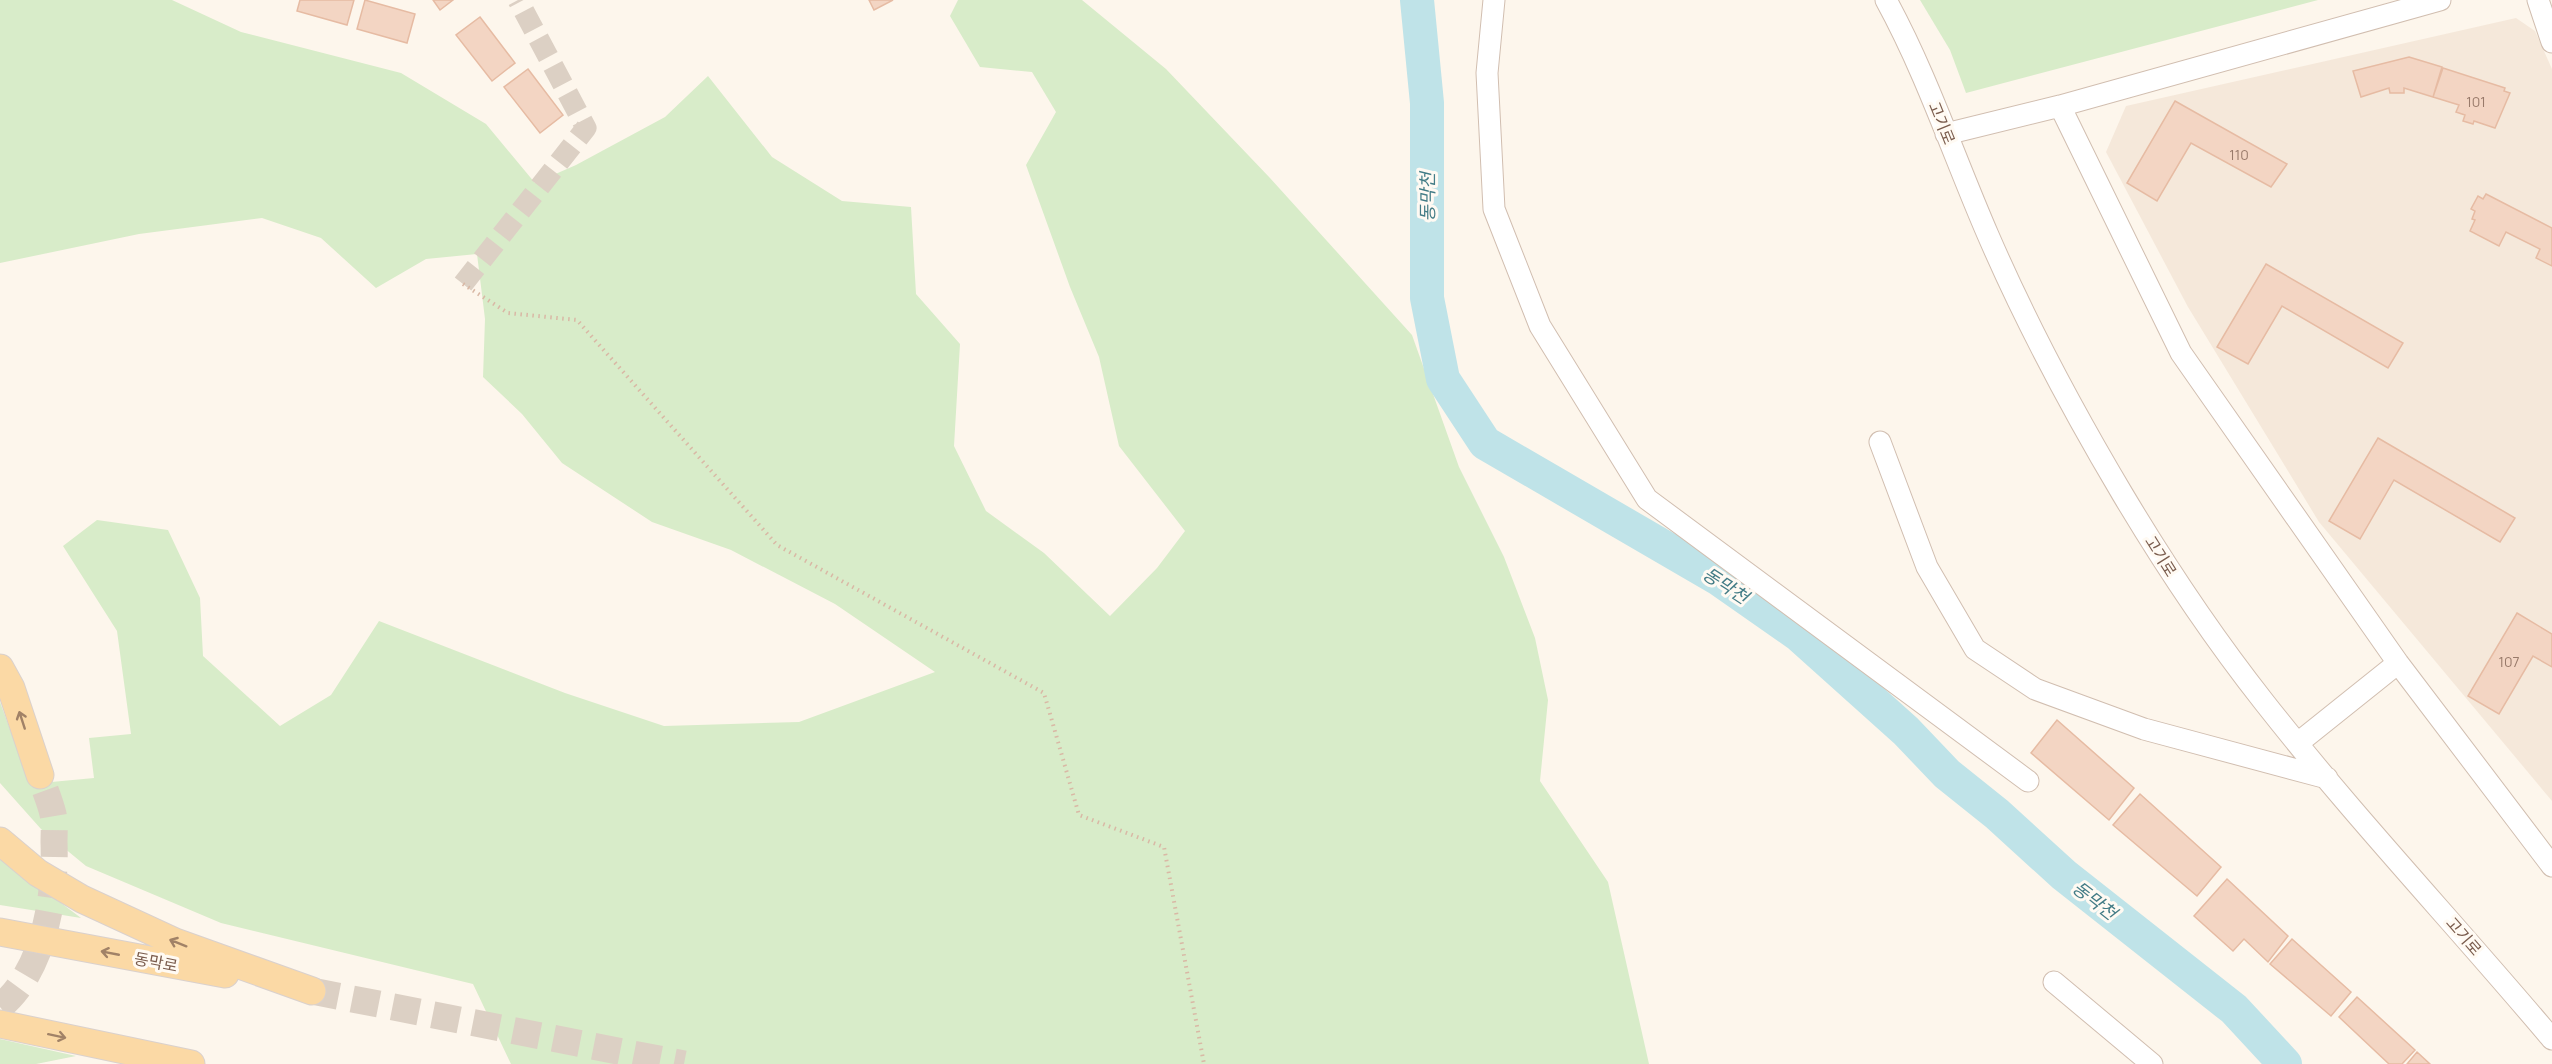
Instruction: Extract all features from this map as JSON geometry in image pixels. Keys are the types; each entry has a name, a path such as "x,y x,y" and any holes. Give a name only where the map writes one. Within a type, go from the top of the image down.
{"main road":[{"path":"0,668 11,688 40,775"},
{"path":"0,824 37,861 82,899"},
{"path":"0,841 38,873 82,899"},
{"name":"동막로","path":"0,932 312,991 175,942 82,899"},
{"path":"0,1024 191,1064"}],"street":[{"path":"1494,0 1487,73 1494,209 1540,326 1647,499 2028,781"},
{"name":"고기로","path":"1886,0 1927,86 1984,227 2075,412 2108,470 2204,622 2327,778 2552,1039"},
{"path":"1946,134 2060,106 2440,0"},
{"path":"2538,0 2552,42"},
{"path":"2060,106 2181,353 2398,663 2552,866"},
{"path":"1880,442 1928,567 1975,649 2035,688 2133,725 2327,778"},
{"path":"2298,743 2398,663"},
{"path":"2054,982 2152,1064"}],"path":[{"path":"463,285 508,313 577,320 777,545 1044,693 1079,815 1164,847 1204,1064"}],"shaded area":[{"path":"2516,18 2535,31 2552,69 2552,801 2319,522 2188,307 2106,152 2126,106"}],"green space":[{"path":"0,0 172,0 241,32 401,73 486,124 535,183 576,165 665,117 708,76 772,157 842,201 911,207 916,294 960,344 954,446 986,511 1044,553 1110,616 1157,568 1185,531 1119,446 1099,357 1070,287 1026,165 1056,112 1032,72 980,67 950,16 958,0 1082,0 1166,69 1270,178 1412,335 1459,467 1504,557 1535,638 1548,700 1540,781 1608,882 1649,1064 511,1064 473,984 221,923 86,866 41,829 0,783 0,702 30,784 94,778 89,738 131,734 117,631 63,546 97,520 168,530 200,598 203,656 280,726 331,695 379,621 565,693 664,726 799,722 935,672 835,604 731,550 652,522 562,463 522,414 483,377 485,319 477,254 426,259 376,288 321,238 262,218 139,234 0,263"},
{"path":"1920,0 2318,0 1966,93 1950,50"},
{"path":"0,857 81,918 0,905"},
{"path":"0,1039 76,1056 36,1064 0,1064"}],"building":[{"path":"300,0 354,0 347,25 297,11"},
{"path":"365,0 415,14 407,43 357,29"},
{"path":"433,0 453,0 440,10"},
{"path":"869,0 893,0 874,10"},
{"path":"480,17 515,63 492,81 456,35"},
{"path":"2409,57 2442,67 2433,97 2404,88 2404,93 2390,93 2389,88 2361,97 2353,71"},
{"path":"2443,68 2505,88 2504,91 2510,93 2495,128 2474,121 2473,124 2463,121 2465,115 2456,112 2459,105 2433,97"},
{"path":"528,69 563,115 540,133 504,87"},
{"path":"2175,101 2287,164 2271,187 2191,143 2157,201 2127,183"},
{"path":"2486,194 2552,228 2552,266 2536,258 2540,249 2506,232 2499,246 2470,231 2475,220 2472,219 2475,211 2471,209 2478,196 2483,199"},
{"path":"2266,264 2403,343 2388,368 2282,306 2248,364 2217,347"},
{"path":"2378,438 2515,518 2500,542 2394,480 2360,539 2329,521"},
{"path":"2517,613 2552,634 2552,667 2533,656 2499,714 2468,696"},
{"path":"2057,720 2134,788 2109,820 2031,753"},
{"path":"2140,794 2221,867 2197,896 2113,825"},
{"path":"2227,879 2288,936 2268,962 2244,939 2233,951 2194,916"},
{"path":"2292,939 2351,992 2331,1016 2270,964"},
{"path":"2357,997 2415,1050 2402,1064 2389,1064 2339,1017"},
{"path":"2417,1052 2430,1064 2407,1064"}],"waterway":[{"name":"동막천","path":"1417,0 1427,103 1427,298 1443,379 1485,443 1719,579 1799,635 1906,731 1947,774 1997,814 2064,875 2234,1009 2285,1064"}],"tunnel":[{"path":"463,284 586,128 518,0"},
{"path":"0,1007 15,992 37,953 53,886 54,821 40,775"},
{"path":"312,991 684,1064"}]}
